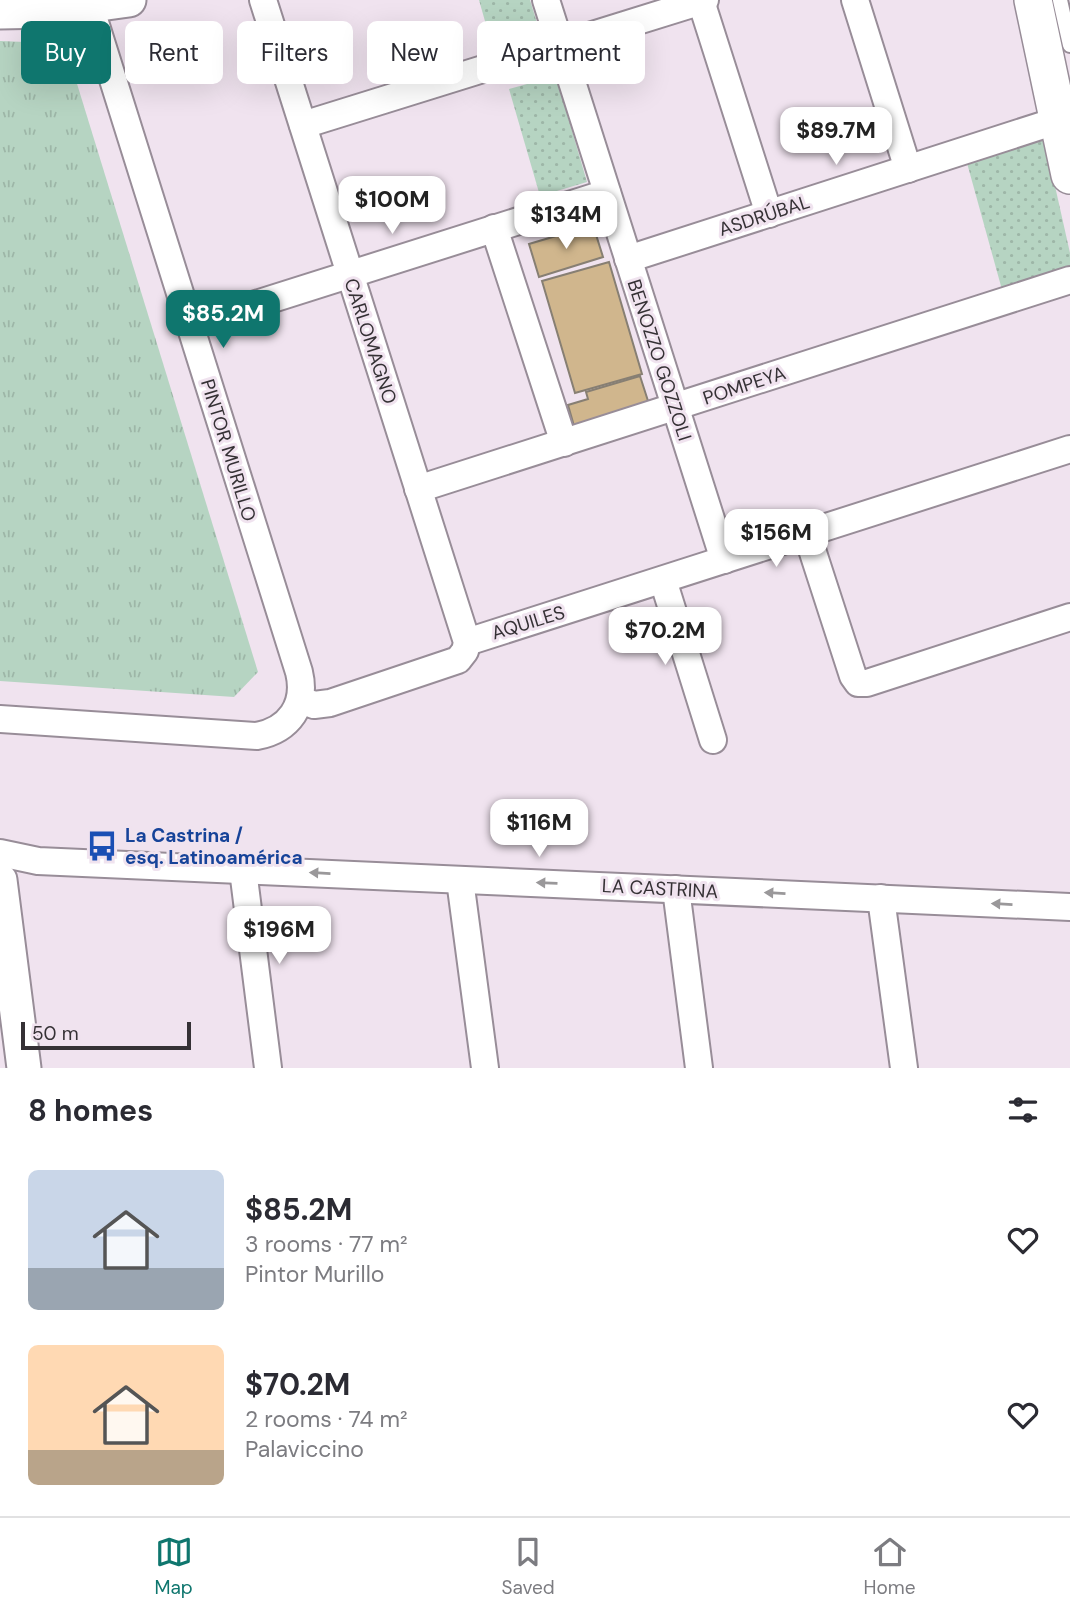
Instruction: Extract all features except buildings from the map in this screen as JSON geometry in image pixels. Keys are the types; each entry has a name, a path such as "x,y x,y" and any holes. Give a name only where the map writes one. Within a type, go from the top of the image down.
{"main road":[{"path":"1033,0 1070,175"}],"street":[{"path":"0,12 49,11 89,3 129,0"},
{"name":"CARLOMAGNO","path":"263,0 467,642"},
{"name":"BENOZZO GOZZOLI","path":"546,0 553,21"},
{"path":"855,0 908,169"},
{"path":"638,21 703,1 769,214"},
{"name":"PINTOR MURILLO","path":"89,3 299,672 301,700"},
{"path":"303,125 477,71"},
{"name":"BENOZZO GOZZOLI","path":"572,84 724,560"},
{"name":"ASDRÚBAL","path":"628,259 1059,120"},
{"path":"190,325 607,193"},
{"path":"494,228 564,443"},
{"name":"POMPEYA","path":"418,489 1070,280"},
{"name":"AQUILES","path":"301,700 314,705 330,703 458,660 465,651 467,642 1070,449"},
{"path":"807,534 853,677 858,683 867,683 1070,617"},
{"path":"663,580 713,740"},
{"path":"0,719 257,736 278,729 288,721 301,700"},
{"name":"LA CASTRINA","path":"0,853 37,861 1070,907"},
{"path":"243,870 268,1068"},
{"path":"0,880 24,1068"},
{"path":"460,880 485,1068"},
{"path":"676,889 699,1068"},
{"path":"881,898 904,1068"}],"lane":[{"path":"1050,0 1066,49"},
{"path":"1060,0 1066,49"}],"green space":[{"path":"479,0 530,0 536,21 485,21"},
{"path":"0,41 21,42 21,84 77,84 258,672 234,697 0,681"},
{"path":"527,84 558,84 587,182 540,196 509,89"},
{"path":"1044,137 1070,253 1070,276 1004,297 967,163"}],"place":[{"name":"La Castrina / esq. Latinoamérica","path":"102,846"}]}
